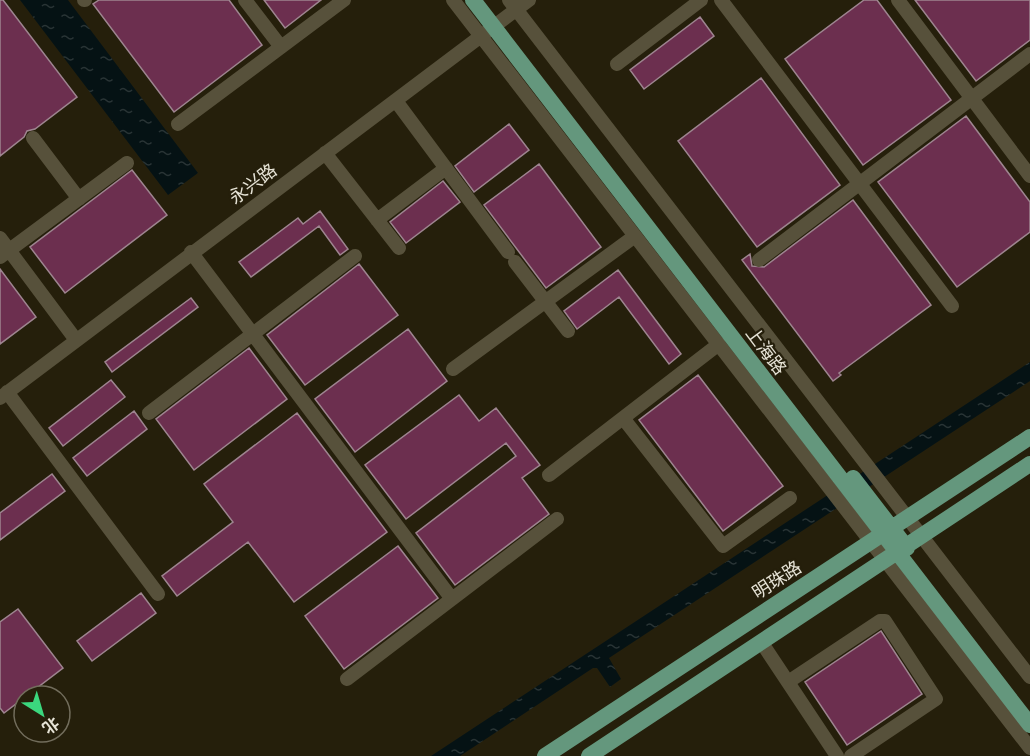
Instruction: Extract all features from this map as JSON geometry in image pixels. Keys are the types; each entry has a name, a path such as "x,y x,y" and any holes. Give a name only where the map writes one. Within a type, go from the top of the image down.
{"main road":[{"name":"上海路","path":"473,0 1030,725"},
{"name":"上海路","path":"486,0 492,27"},
{"name":"明珠路","path":"545,756 1030,437"},
{"path":"589,756 1030,464"},
{"name":"上海路","path":"895,552 1030,708"}],"street":[{"path":"246,0 281,47"},
{"path":"178,124 344,0"},
{"path":"453,0 492,27 635,236 718,344 881,534"},
{"name":"永兴路","path":"4,395 191,252 396,101 492,27 513,5 529,0"},
{"path":"617,64 701,0"},
{"path":"721,0 951,306"},
{"path":"898,0 1030,176"},
{"path":"513,5 1030,677"},
{"path":"759,260 1030,54"},
{"path":"396,101 568,331"},
{"path":"33,138 79,198"},
{"path":"325,153 399,248"},
{"path":"4,254 127,163"},
{"path":"377,220 446,168"},
{"path":"453,369 635,236"},
{"path":"0,238 4,254 76,340"},
{"path":"191,252 452,599"},
{"path":"149,413 355,256"},
{"path":"549,475 718,344"},
{"path":"4,395 158,594"},
{"path":"623,418 723,546 790,498"},
{"path":"346,680 557,519"},
{"path":"895,552 1030,748"},
{"path":"788,682 880,621 885,621 936,699 851,756"},
{"path":"762,643 837,756"}],"water":[{"path":"20,0 68,0 198,173 168,195"},
{"path":"1030,362 1030,381 609,658 621,679 610,687 597,668 593,668 460,756 431,756"}],"building":[{"path":"0,0 3,0 77,97 35,129 27,131 24,137 0,156"},
{"path":"99,0 229,0 262,45 174,112 93,4"},
{"path":"264,0 321,0 285,28"},
{"path":"864,0 877,0 951,100 863,165 785,59"},
{"path":"915,0 1030,0 1030,40 976,81"},
{"path":"700,17 714,36 644,89 630,70"},
{"path":"761,78 840,185 757,247 678,141"},
{"path":"966,116 1030,202 1030,232 957,287 878,182"},
{"path":"509,124 529,150 474,192 455,166"},
{"path":"539,164 601,247 546,288 484,205"},
{"path":"132,170 167,215 65,293 30,247"},
{"path":"443,181 460,202 406,243 390,222"},
{"path":"853,200 931,305 839,373 841,375 833,381 742,260 750,254 752,266 764,267"},
{"path":"320,211 348,249 340,255 319,226 251,277 239,262 298,218 303,224"},
{"path":"359,264 398,315 305,385 267,335"},
{"path":"0,269 36,317 0,344"},
{"path":"618,270 681,354 669,364 619,297 577,329 564,311"},
{"path":"191,298 198,307 112,372 105,362"},
{"path":"408,329 447,381 355,452 315,399"},
{"path":"249,348 287,399 194,470 156,419"},
{"path":"698,375 783,486 723,531 639,420"},
{"path":"111,380 125,397 63,446 49,428"},
{"path":"459,395 479,421 496,408 540,465 522,478 549,514 455,585 416,533 516,456 506,443 406,519 365,465"},
{"path":"134,411 147,429 87,476 73,458"},
{"path":"297,413 387,532 294,602 248,542 177,596 162,576 233,522 204,484"},
{"path":"52,474 65,491 0,540 0,513"},
{"path":"398,546 438,598 344,669 305,616"},
{"path":"141,593 156,613 92,661 77,641"},
{"path":"18,609 63,668 42,684 12,684 12,707 4,713 0,708 0,622"},
{"path":"881,631 922,694 847,745 805,682"}]}
